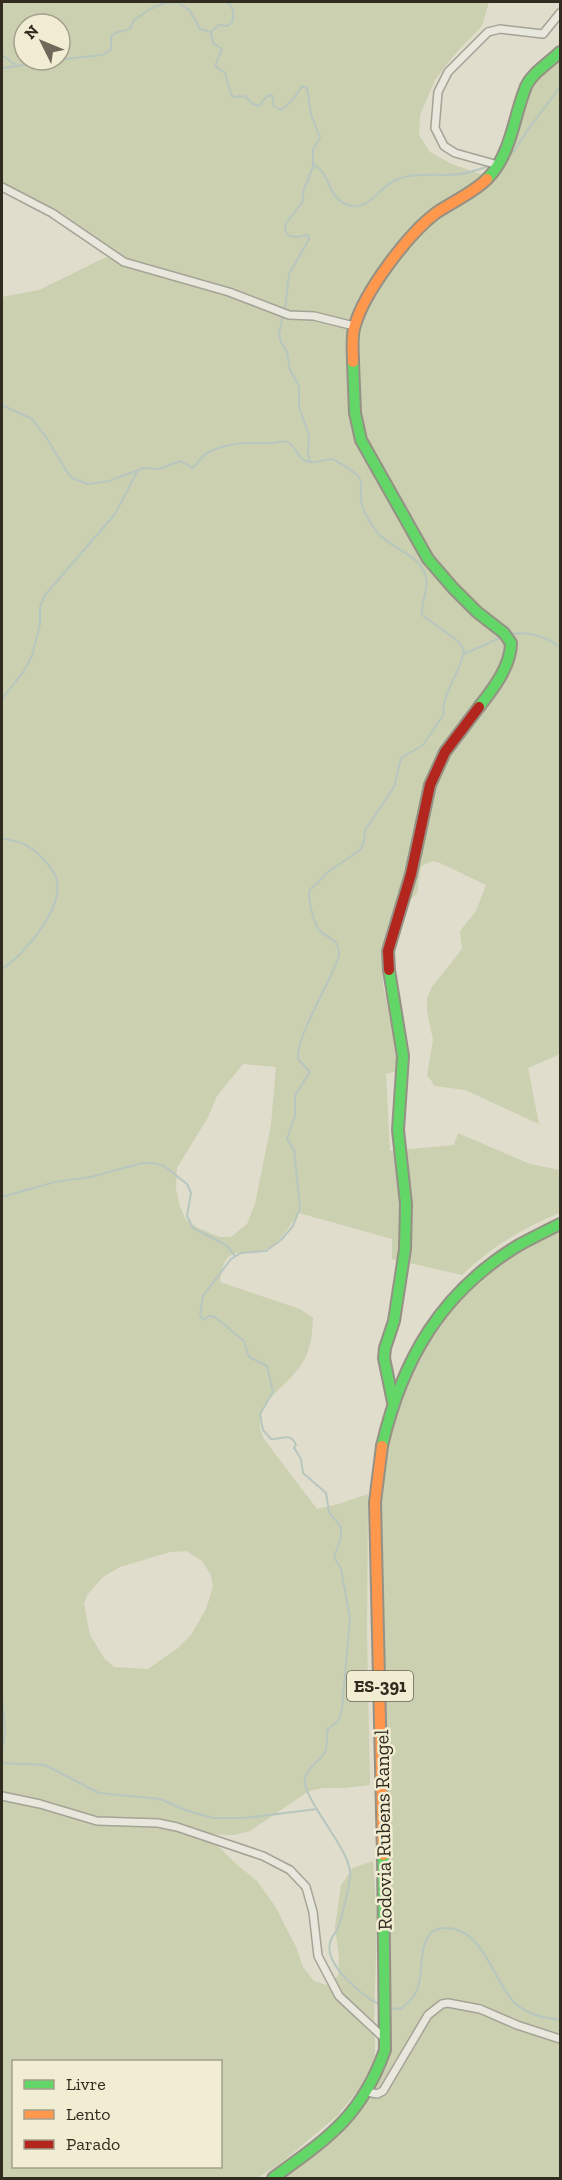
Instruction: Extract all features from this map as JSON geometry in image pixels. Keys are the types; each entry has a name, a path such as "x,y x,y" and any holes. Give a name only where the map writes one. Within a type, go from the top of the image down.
{"street":[{"path":"498,165 455,153 444,146 435,128 438,92 443,79 488,32 500,29 543,34 561,13"},
{"path":"393,1402 384,1358 394,1321 405,1249 406,1204 398,1130 403,1056 389,980 388,951 411,874 430,785 446,752 492,690 509,658 511,643 504,633 477,612 453,588 428,560 361,440 355,413 354,326 369,293 416,231 435,214 488,180 498,165 514,130 525,88 531,79 561,52"},
{"path":"2,187 52,213 118,260 230,292 280,313 314,316 354,326"},
{"name":"Rodovia Rubens Rangel","path":"273,2178 333,2133 352,2114 368,2092 380,2066 386,2039 384,1821 375,1502 381,1447 393,1402 402,1377 428,1331 465,1285 528,1239 561,1224"},
{"path":"2,1796 40,1804 96,1821 158,1823 177,1827 263,1856 284,1866 296,1874 306,1887 313,1912 318,1956 339,1996 386,2039"},
{"path":"368,2092 377,2094 383,2091 428,2015 442,2004 480,2009 516,2025 561,2039"}],"green space":[{"path":"2,2 489,2 482,26 454,55 435,80 420,115 419,135 430,152 452,164 486,176 495,170 528,84 560,56 560,1054 528,1068 539,1124 465,1090 435,1086 427,1075 433,1040 427,1011 427,998 432,987 462,949 460,931 476,911 486,885 440,863 433,861 421,866 417,893 400,911 382,965 383,984 400,1070 386,1074 390,1151 454,1145 458,1133 530,1164 560,1170 560,1213 508,1239 462,1275 392,1259 392,1239 299,1213 285,1233 272,1246 258,1252 230,1255 222,1268 220,1282 300,1309 313,1318 310,1346 306,1356 301,1365 267,1401 260,1420 264,1439 317,1509 368,1494 367,1634 370,1785 309,1791 250,1831 234,1835 206,1834 257,1881 275,1906 297,1949 303,1967 314,1981 326,1985 338,1976 339,1958 335,1927 341,1885 353,1868 373,1861 377,1921 375,2056 360,2088 337,2116 281,2163 257,2178 2,2178 2,297 39,290 112,256 110,251 52,208 2,185","holes":["243,1064 276,1067 271,1125 255,1204 247,1224 231,1237 220,1237 186,1220 176,1189 177,1168 208,1117 217,1096","186,1551 202,1561 211,1575 213,1587 206,1609 191,1635 178,1648 148,1669 114,1667 104,1658 90,1635 84,1604 87,1595 103,1577 120,1567 170,1552"]},
{"path":"560,1227 560,2178 281,2178 316,2151 379,2080 390,1921 381,1506 388,1446 402,1389 428,1337 445,1313 480,1275 506,1256"}],"waterway":[{"path":"2,68 31,64 44,65 65,59 102,55 111,50 111,37 115,33 130,29 134,20 150,9 165,3 178,2 190,11 200,29 211,32"},
{"path":"211,32 219,25 228,26 232,22 233,11 227,2"},
{"path":"211,32 213,43 222,49 215,66 225,73 234,97 245,96 253,104 259,106 267,96 272,95 274,106 281,110 292,101 302,86 307,88 311,114 320,138 313,149 313,167 304,189 302,203 286,223 285,231 289,236 308,235 309,239 289,274 285,310"},
{"path":"2,55 12,62"},
{"path":"507,157 515,150 560,87"},
{"path":"313,164 324,174 336,197 348,205 355,206 368,202 389,183 407,176 457,174 491,165"},
{"path":"283,315 279,334 287,352 290,370 299,386 299,407 309,435 310,460"},
{"path":"2,405 32,419 72,478 88,484 109,481 144,468 159,469 180,461 193,468 209,452 241,443 285,442 290,443 300,457 306,461 333,459 359,477 363,508 377,532 416,561 425,574 426,585 422,615 459,642 464,650 445,700 444,714 423,745 401,758 394,787 365,830 364,842 360,850 325,874 310,889 310,904 315,923 320,931 334,940 338,946 339,956 308,1022 299,1048 298,1059 310,1072 295,1095 295,1116 287,1139 294,1150 300,1208 293,1226 281,1240 266,1251 241,1253 231,1259 203,1296 200,1315 203,1320 209,1316 215,1317 244,1341 249,1357 267,1366 273,1392 260,1414 263,1430 271,1439 288,1437 294,1441 296,1445 294,1448 301,1459 303,1473 326,1493 329,1512 341,1527 341,1538 334,1557 341,1569 350,1618 342,1709 338,1721 328,1729 325,1752 305,1777 310,1797 341,1848 350,1871 348,1890 338,1928 331,1940 332,1959 355,1987 381,2005"},
{"path":"2,699 24,671 32,656 40,624 40,607 45,595 115,514 138,470"},
{"path":"510,634 536,635 560,647"},
{"path":"464,654 502,637"},
{"path":"2,839 24,844 34,850 55,874 57,889 55,902 41,929 21,953 2,969"},
{"path":"2,1197 55,1182 91,1177 142,1163 154,1163 164,1166 187,1184 191,1193 187,1216 193,1228 226,1245 235,1256"},
{"path":"2,1696 5,1732 2,1751"},
{"path":"2,1763 45,1765 99,1793 160,1799 185,1810 213,1818 245,1818 317,1809"},
{"path":"389,2008 401,2009 412,1998 419,1983 425,1942 433,1931 446,1928 459,1930 479,1946 507,1994 515,2003 536,2015 560,2020"}],"traffic: fast":[{"path":"487,179 495,170 511,137 527,84 560,52"},
{"path":"353,362 355,413 361,440 428,559 453,588 477,612 504,633 511,643 505,669 479,707"},
{"path":"389,970 403,1056 398,1130 406,1204 405,1249 394,1321 384,1358 393,1402"},
{"path":"382,1446 390,1415 414,1357 429,1331 447,1307 467,1284 492,1264 519,1245 560,1224"},
{"path":"273,2178 310,2151 341,2124 365,2093 385,2050 383,1855"}],"traffic: slow":[{"path":"353,362 354,329 360,311 389,264 425,222 487,179"},
{"path":"382,1446 375,1502 383,1855"}],"traffic: jam":[{"path":"389,970 388,951 411,874 430,785 445,752 479,707"}]}
